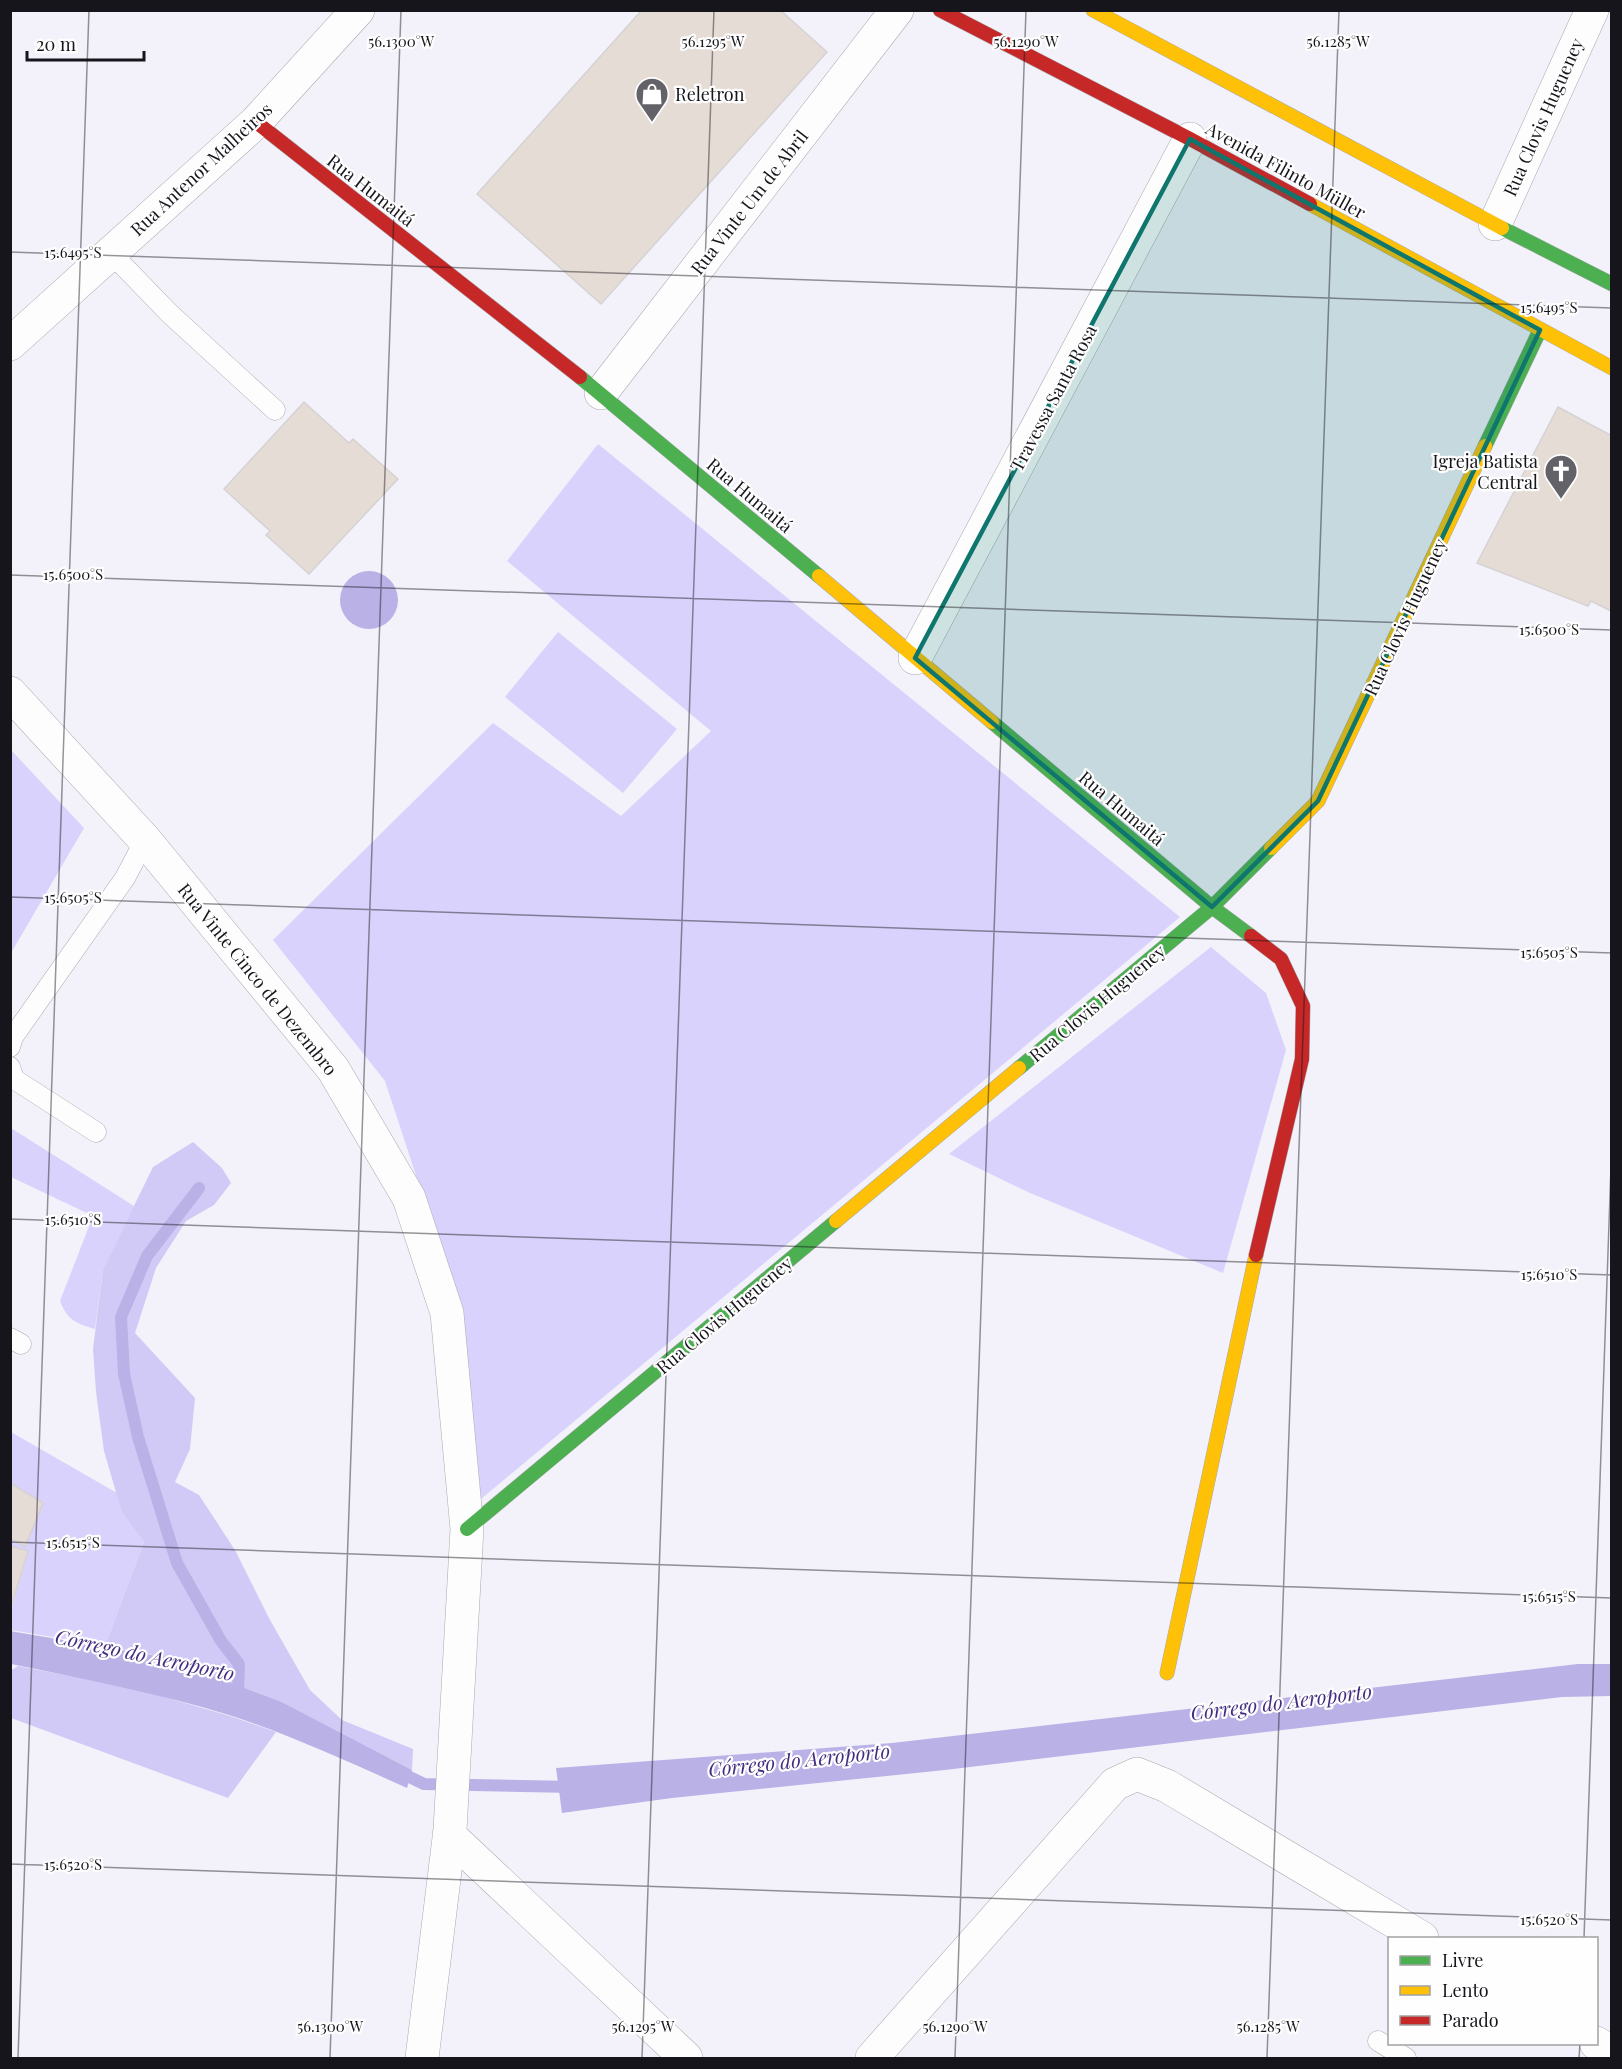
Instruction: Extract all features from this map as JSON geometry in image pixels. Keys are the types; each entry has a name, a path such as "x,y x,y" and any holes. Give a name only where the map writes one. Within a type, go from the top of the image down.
{"street":[{"name":"Rua Antenor Malheiros","path":"10,344 256,122 358,10"},
{"name":"Rua Vinte Um de Abril","path":"601,393 897,10"},
{"name":"Avenida Filinto Müller","path":"940,10 1190,139 1611,368"},
{"path":"1093,10 1611,284"},
{"name":"Rua Clovis Hugueney","path":"1495,224 1592,10"},
{"name":"Rua Humaitá","path":"256,122 601,393 1212,907 1281,959 1303,1006 1302,1059 1264,1220 1167,1673"},
{"name":"Travessa Santa Rosa","path":"915,658 1190,139"},
{"name":"Rua Clovis Hugueney","path":"467,1529 1212,907 1318,801 1540,330"},
{"name":"Rua Vinte Cinco de Dezembro","path":"10,693 145,840 333,1069 409,1198 447,1313 467,1529 449,1832"},
{"path":"872,2058 1115,1784 1137,1774 1167,1786 1420,1937"},
{"path":"422,2058 449,1832"},
{"path":"449,1832 686,2058"},
{"path":"1598,2044 1611,2052"}],"lane":[{"path":"111,253 169,313 275,410"},
{"path":"10,1047 13,1037 125,878 145,840"},
{"path":"10,1067 14,1079 96,1132"},
{"path":"1378,2041 1406,2058"}],"highlighted area":[{"path":"1190,139 1540,330 1318,801 1212,907 915,658"}],"shaded area":[{"path":"598,444 1180,917 481,1499 464,1322 385,1081 273,940 493,723 621,816 711,731 507,561"},
{"path":"558,632 677,729 623,793 505,697"},
{"path":"11,750 84,828 11,953"},
{"path":"1211,947 1266,993 1286,1050 1223,1273 1030,1193 949,1154"},
{"path":"11,1128 134,1206 103,1269 95,1329 73,1320 66,1313 60,1301 93,1216 11,1177"},
{"path":"193,1142 222,1168 231,1183 214,1205 186,1221 156,1268 135,1333 195,1398 190,1449 175,1482 199,1495 235,1550 270,1620 310,1690 342,1720 413,1749 412,1770 282,1702 163,1657 105,1646 144,1542 122,1513 104,1451 93,1349 103,1269 153,1167"},
{"path":"11,1432 117,1493 122,1513 144,1542 105,1646 11,1630 11,1611 28,1552 11,1546 10,1538 42,1503 11,1483"},
{"path":"18,1666 137,1689 276,1732 228,1798 11,1718 10,1671"}],"water":[{"path":"363,571 375,571 390,579 398,594 398,606 390,621 375,629 363,629 348,621 340,606 340,594 348,579"},
{"path":"10,1631 163,1657 282,1702 412,1770 407,1788 297,1740 229,1715 148,1693 11,1664"},
{"path":"1578,1664 1611,1664 1611,1696 1562,1697 945,1770 672,1798 562,1813 556,1768 892,1743"}],"building":[{"name":"Reletron","path":"642,10 780,10 827,52 601,304 477,194"},
{"path":"304,402 349,443 353,439 398,479 309,574 266,535 270,531 224,489"},
{"name":"Igreja Batista Central","path":"1558,407 1612,436 1611,611 1591,601 1588,606 1477,563"},
{"path":"10,1483 43,1503 25,1547 10,1538"},
{"path":"10,1546 28,1551 10,1611"}],"waterway":[{"path":"199,1188 147,1256 121,1317 124,1374 138,1437 177,1563 221,1641 239,1664 238,1693"},
{"name":"Córrego do Aeroporto","path":"397,1771 424,1784 574,1787"}],"traffic: fast":[{"path":"1502,228 1612,284"},
{"path":"1485,446 1540,330"},
{"path":"580,377 819,576"},
{"path":"992,722 1212,907 1251,936"},
{"path":"1019,1068 1212,907 1271,848"},
{"path":"467,1529 836,1221"}],"traffic: slow":[{"path":"1093,10 1502,228"},
{"path":"1310,204 1612,368"},
{"path":"1271,848 1318,801 1485,446"},
{"path":"819,576 992,722"},
{"path":"836,1221 1019,1068"},
{"path":"1167,1673 1256,1255"}],"traffic: jam":[{"path":"940,10 1190,139 1310,204"},
{"path":"256,122 580,377"},
{"path":"1251,936 1281,959 1303,1006 1302,1059 1256,1255"}],"place":[{"name":"Reletron","path":"652,123"},
{"name":"Igreja Batista Central","path":"1561,500"}]}
